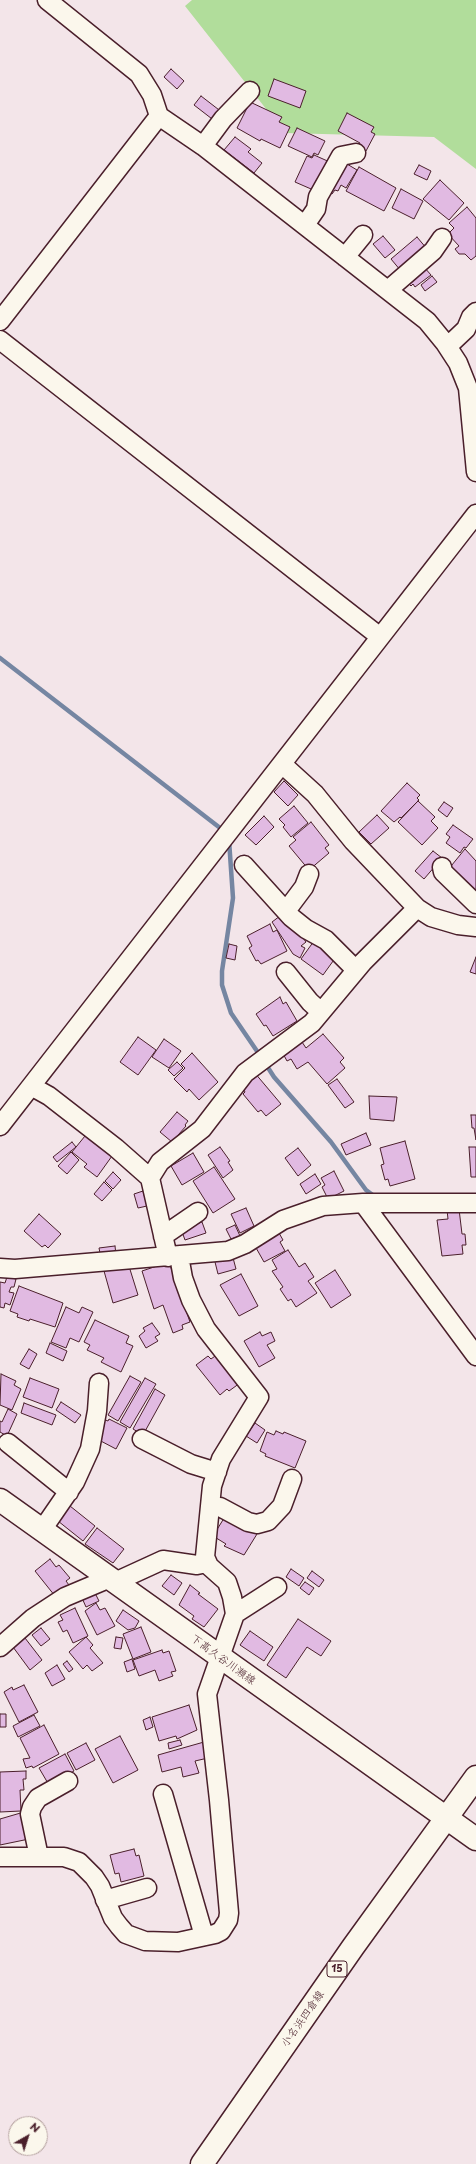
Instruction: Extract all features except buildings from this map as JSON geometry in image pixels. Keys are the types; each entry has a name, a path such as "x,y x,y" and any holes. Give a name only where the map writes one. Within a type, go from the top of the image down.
{"main road":[{"name":"下高久谷川瀬線","path":"0,1500 476,1839"},
{"name":"小名浜四倉線","path":"202,2164 353,1947 476,1777"}],"street":[{"path":"48,0 139,74 152,95 159,116 203,146 427,321 448,346 458,363 468,388 476,472"},
{"path":"203,146 223,119 250,91"},
{"path":"0,321 159,116"},
{"path":"305,225 316,209 318,197 341,156 356,153"},
{"path":"345,257 363,235"},
{"path":"388,290 433,251 442,238"},
{"path":"448,346 466,329 471,317 476,312"},
{"path":"0,340 380,636"},
{"path":"0,1126 476,514"},
{"path":"282,764 311,788 353,841 416,908 431,917 458,925 476,927"},
{"path":"244,865 286,911 306,929 326,940 356,970"},
{"path":"442,867 443,872 476,903"},
{"path":"286,911 304,887 309,874"},
{"path":"150,1178 160,1162 202,1129 245,1073 312,1023 356,970 416,908"},
{"path":"286,972 310,1002 321,1012"},
{"path":"0,1857 64,1857 79,1862 94,1877 113,1918 126,1934 145,1941 178,1942 204,1936 221,1931 228,1920 230,1914 207,1694 235,1614 232,1597 227,1582 204,1557 212,1486 221,1458 259,1397 206,1329 191,1300 174,1257 163,1236 150,1178 132,1161 49,1096 31,1086"},
{"path":"363,1203 476,1356"},
{"path":"0,1268 15,1269 174,1257 228,1251 245,1244 283,1220 323,1206 363,1203 476,1203"},
{"path":"163,1236 198,1212"},
{"path":"42,1530 69,1492 90,1449 97,1411 99,1383"},
{"path":"142,1439 192,1464 217,1472"},
{"path":"8,1443 69,1492"},
{"path":"210,1511 216,1507 220,1507 248,1522 257,1524 268,1521 282,1506 292,1479"},
{"path":"0,1647 33,1618 65,1597 163,1560 197,1565 208,1563"},
{"path":"235,1614 277,1587"},
{"path":"39,1857 30,1814 32,1807 38,1798 68,1781"},
{"path":"163,1794 204,1936"},
{"path":"105,1900 147,1888"}],"green space":[{"path":"192,0 476,0 476,169 434,137 285,133 185,6"}],"waterway":[{"path":"0,658 224,831"},
{"path":"229,840 233,898 222,971 222,985 231,1013 261,1057"},
{"path":"265,1063 274,1077 331,1142 366,1190 374,1196"}]}
